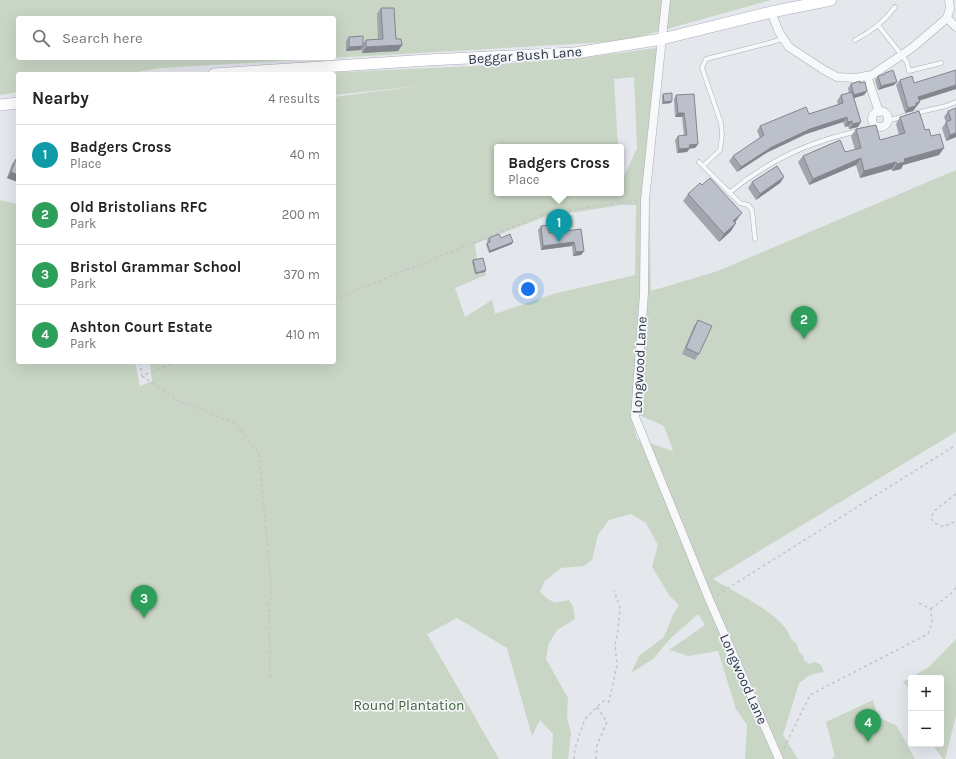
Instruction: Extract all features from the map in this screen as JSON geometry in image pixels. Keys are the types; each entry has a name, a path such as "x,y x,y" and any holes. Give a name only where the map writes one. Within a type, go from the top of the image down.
{"main road":[{"name":"Beggar Bush Lane","path":"245,72 428,60 575,54 662,39 771,12 830,0"},
{"path":"0,105 16,102"}],"street":[{"name":"Longwood Lane","path":"666,0 645,200 644,293 635,417 709,600 779,759"},
{"path":"771,12 782,39 789,47 824,70 837,76 855,78 872,75 901,56 947,18 950,8 949,0"},
{"path":"947,18 956,27"},
{"path":"867,76 879,112"},
{"path":"879,112 884,113 887,116 887,121 885,125 880,127 872,127 872,118 874,114 879,112"}],"lane":[{"path":"855,40 867,34 878,25 895,7"},
{"path":"878,25 907,62 909,71 941,62"},
{"path":"703,166 720,150 722,135 721,123 702,68 706,59 782,39"},
{"path":"887,121 946,106 956,102"},
{"path":"729,193 748,177 778,160 821,141 862,130"},
{"path":"699,162 740,203 748,205 752,210 755,240"}],"path":[{"path":"336,298 550,212 625,201 645,200"},
{"path":"140,364 142,376 179,401 235,424 259,454 272,595 269,602 270,678"},
{"path":"142,376 171,364"},
{"path":"709,600 956,445"},
{"path":"956,494 934,511 931,519 938,526 945,526 956,521"},
{"path":"931,609 953,592 956,587"},
{"path":"574,759 575,748 585,719 603,701 610,702 617,665 615,645 620,608 614,590"},
{"path":"919,603 931,609"},
{"path":"779,759 810,695 928,634 932,622 931,609"},
{"path":"596,759 597,745 607,722 597,707"}],"green space":[{"path":"0,0 771,0 624,41 336,58 336,16 16,16 16,60 298,60 161,68 137,72 16,72 16,92 0,95"},
{"name":"Round Plantation","path":"664,47 649,187 651,291 718,271 956,170 956,432 713,579 758,605 780,621 787,630 791,639 797,644 799,652 803,655 804,660 809,664 815,662 821,665 824,672 810,675 799,683 783,735 798,759 745,759 747,725 736,709 718,651 689,656 669,650 705,625 698,614 670,639 653,659 631,673 639,656 664,637 679,605 669,595 652,567 658,545 646,523 631,514 609,520 598,535 592,560 584,566 561,568 544,582 540,592 553,602 569,600 573,606 575,619 557,630 548,645 546,659 568,698 567,717 571,733 568,759 552,759 553,734 540,720 532,736 507,648 457,618 427,634 499,759 0,759 0,200 16,204 16,364 135,364 140,386 152,381 150,364 336,364 336,97 419,86 336,95 336,72 474,66 582,58","holes":["634,77 637,148 624,176 624,196 494,196 494,144 618,144 614,79","621,205 636,205 635,275 553,294 495,314 492,300 465,317 455,288 486,275 477,261 475,244 544,217","630,411 664,426 673,451 637,439"]},
{"path":"573,215 574,227 557,228 554,226 553,218"},
{"path":"956,639 956,716 945,759 943,759 934,747 944,747 944,675 915,675 929,667"},
{"path":"908,679 908,688 903,682"},
{"path":"873,700 878,717 897,726 915,759 831,759 835,757 826,722"}],"building":[{"path":"381,8 394,8 396,39 401,39 402,45 366,47 366,40 383,39"},
{"path":"363,36 363,46 349,47 349,37"},
{"path":"893,70 897,82 881,86 878,76"},
{"path":"956,70 956,85 918,97 920,102 916,103 916,106 908,108 900,80 912,76 914,83"},
{"path":"860,81 860,83 865,82 867,91 854,95 851,84"},
{"path":"852,92 861,122 853,124 852,121 848,122 847,117 810,129 772,147 741,167 733,156 764,135 760,126 806,107 809,114 843,103 841,95"},
{"path":"672,93 672,101 664,102 663,94"},
{"path":"694,94 698,144 689,145 690,148 679,149 678,136 687,135 684,113 678,113 676,95"},
{"path":"956,108 956,133 950,135 946,122 951,120 948,111"},
{"path":"919,111 925,130 929,129 931,136 940,134 944,148 904,159 905,162 897,164 896,162 864,171 861,158 813,179 803,156 840,140 845,152 861,148 856,129 876,125 880,140 905,133 900,117"},
{"path":"16,159 16,174 11,172"},
{"path":"777,166 784,177 760,194 752,182"},
{"path":"710,178 742,213 733,221 736,223 724,234 688,194 700,183 702,185"},
{"path":"548,225 549,233 581,229 584,251 576,252 574,242 543,246 541,226"},
{"path":"499,234 501,238 510,234 513,242 490,251 487,243 490,242 489,238"},
{"path":"483,258 486,270 476,273 473,260"},
{"path":"698,320 712,326 699,354 686,348"}],"place":[{"name":"Badgers Cross","path":"559,242"},
{"name":"Old Bristolians RFC","path":"804,339"},
{"name":"Bristol Grammar School","path":"144,618"},
{"name":"Ashton Court Estate","path":"868,742"}]}
